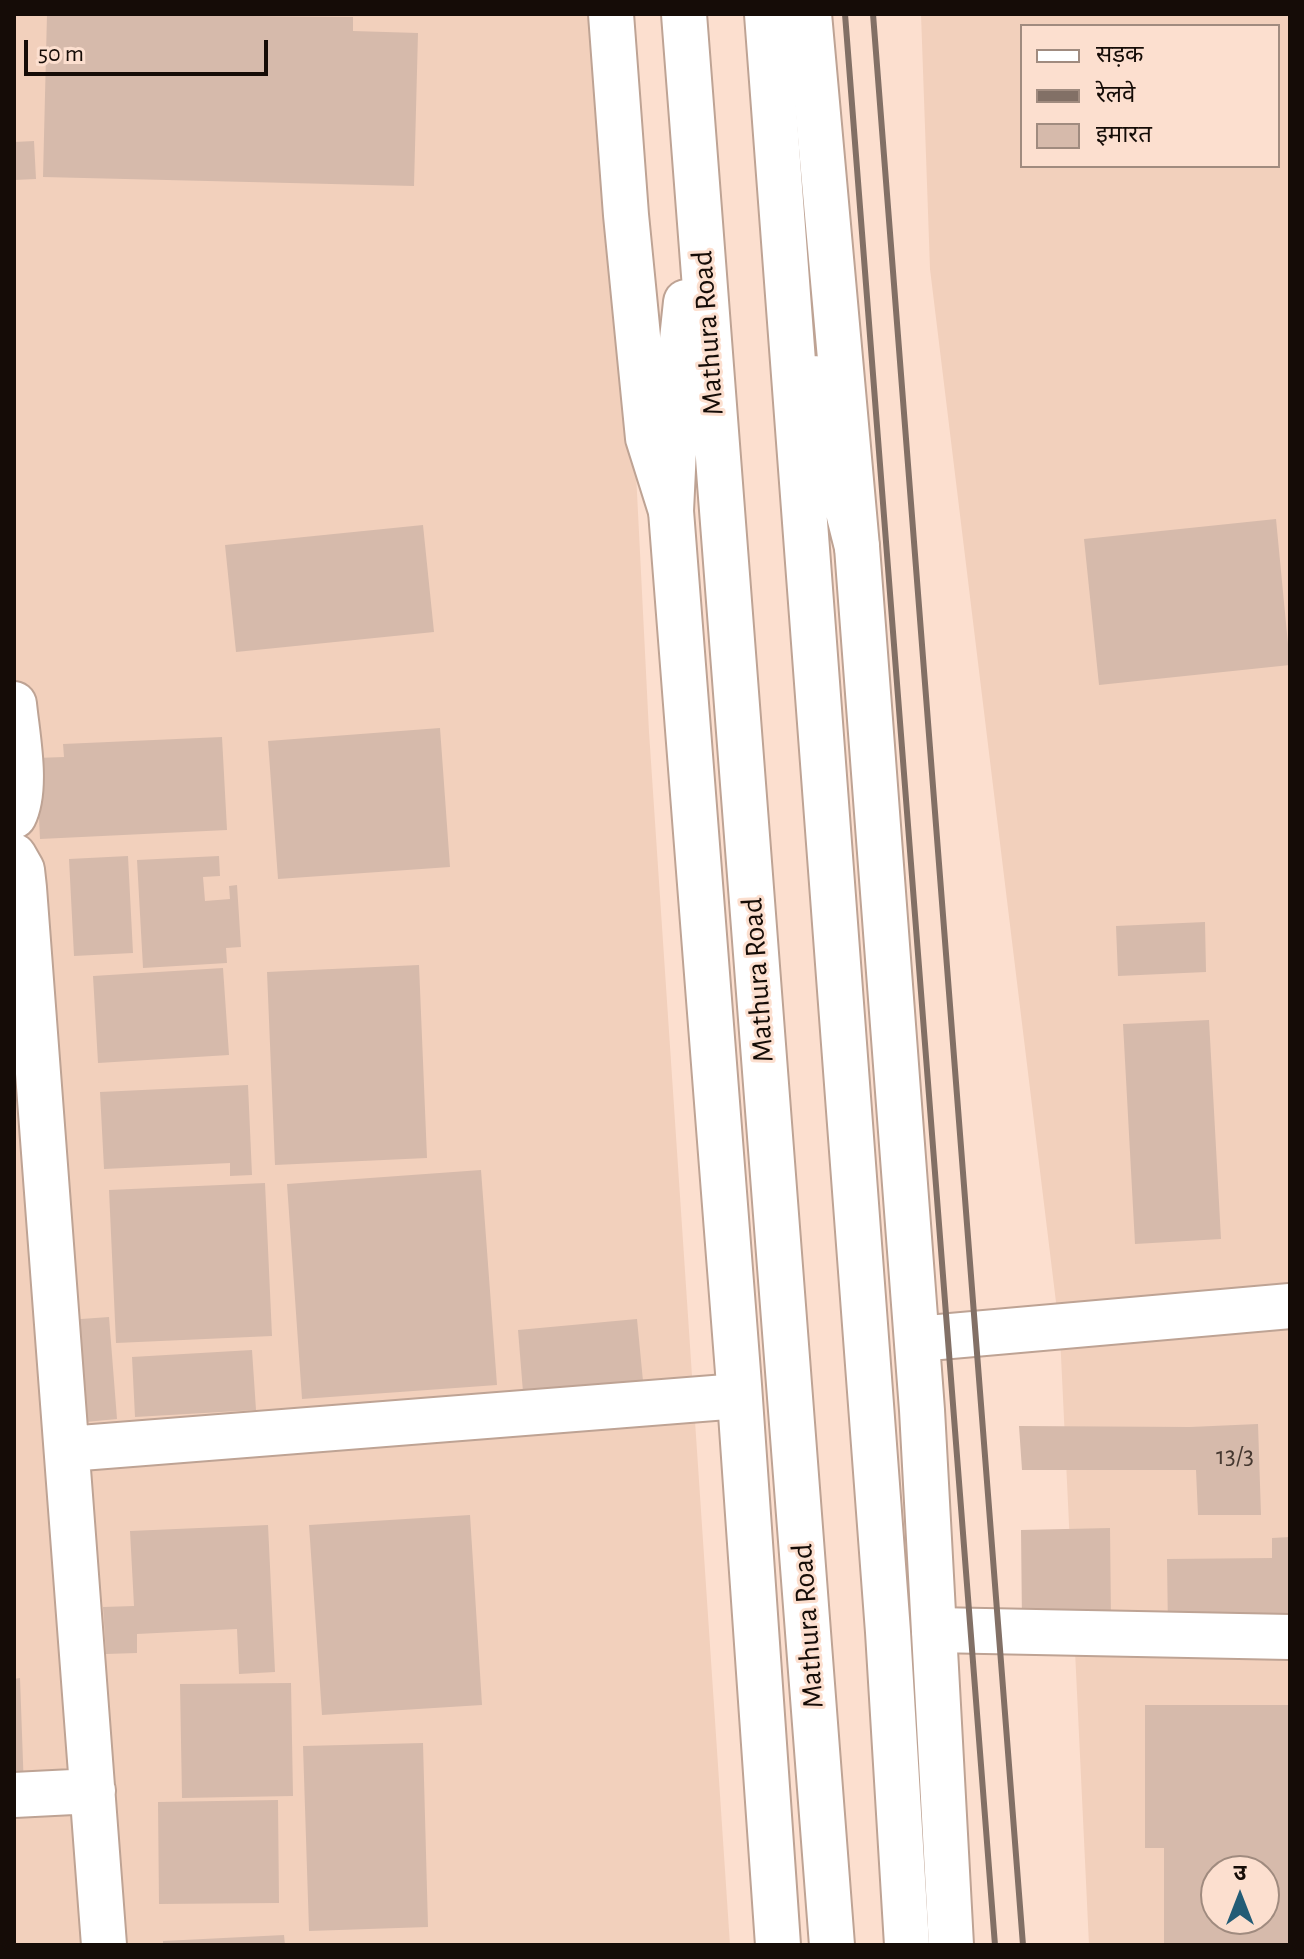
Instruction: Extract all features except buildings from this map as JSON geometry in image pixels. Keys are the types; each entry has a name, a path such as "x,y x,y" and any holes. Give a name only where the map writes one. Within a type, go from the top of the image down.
{"main road":[{"path":"611,14 626,215 648,438 671,511"},
{"name":"Mathura Road","path":"684,14 832,1945"},
{"path":"767,14 888,1632 907,1945"},
{"path":"809,14 857,547 917,1339 952,1938"},
{"path":"698,194 677,386 671,511 778,1945"},
{"path":"786,272 857,547"},
{"path":"14,704 21,779 14,816"},
{"path":"14,856 22,870 24,888 104,1945"},
{"path":"917,1339 1290,1306"},
{"path":"68,1449 739,1396"},
{"path":"934,1630 1290,1637"},
{"path":"754,1945 760,1690"},
{"path":"14,1795 93,1791"}],"shaded area":[{"path":"14,14 613,14 649,732 730,1945 14,1945"},
{"path":"921,14 1290,14 1290,1945 1089,1945 1060,1335 930,269"}],"railway":[{"path":"845,14 995,1945"},
{"path":"873,14 1023,1945"}]}
